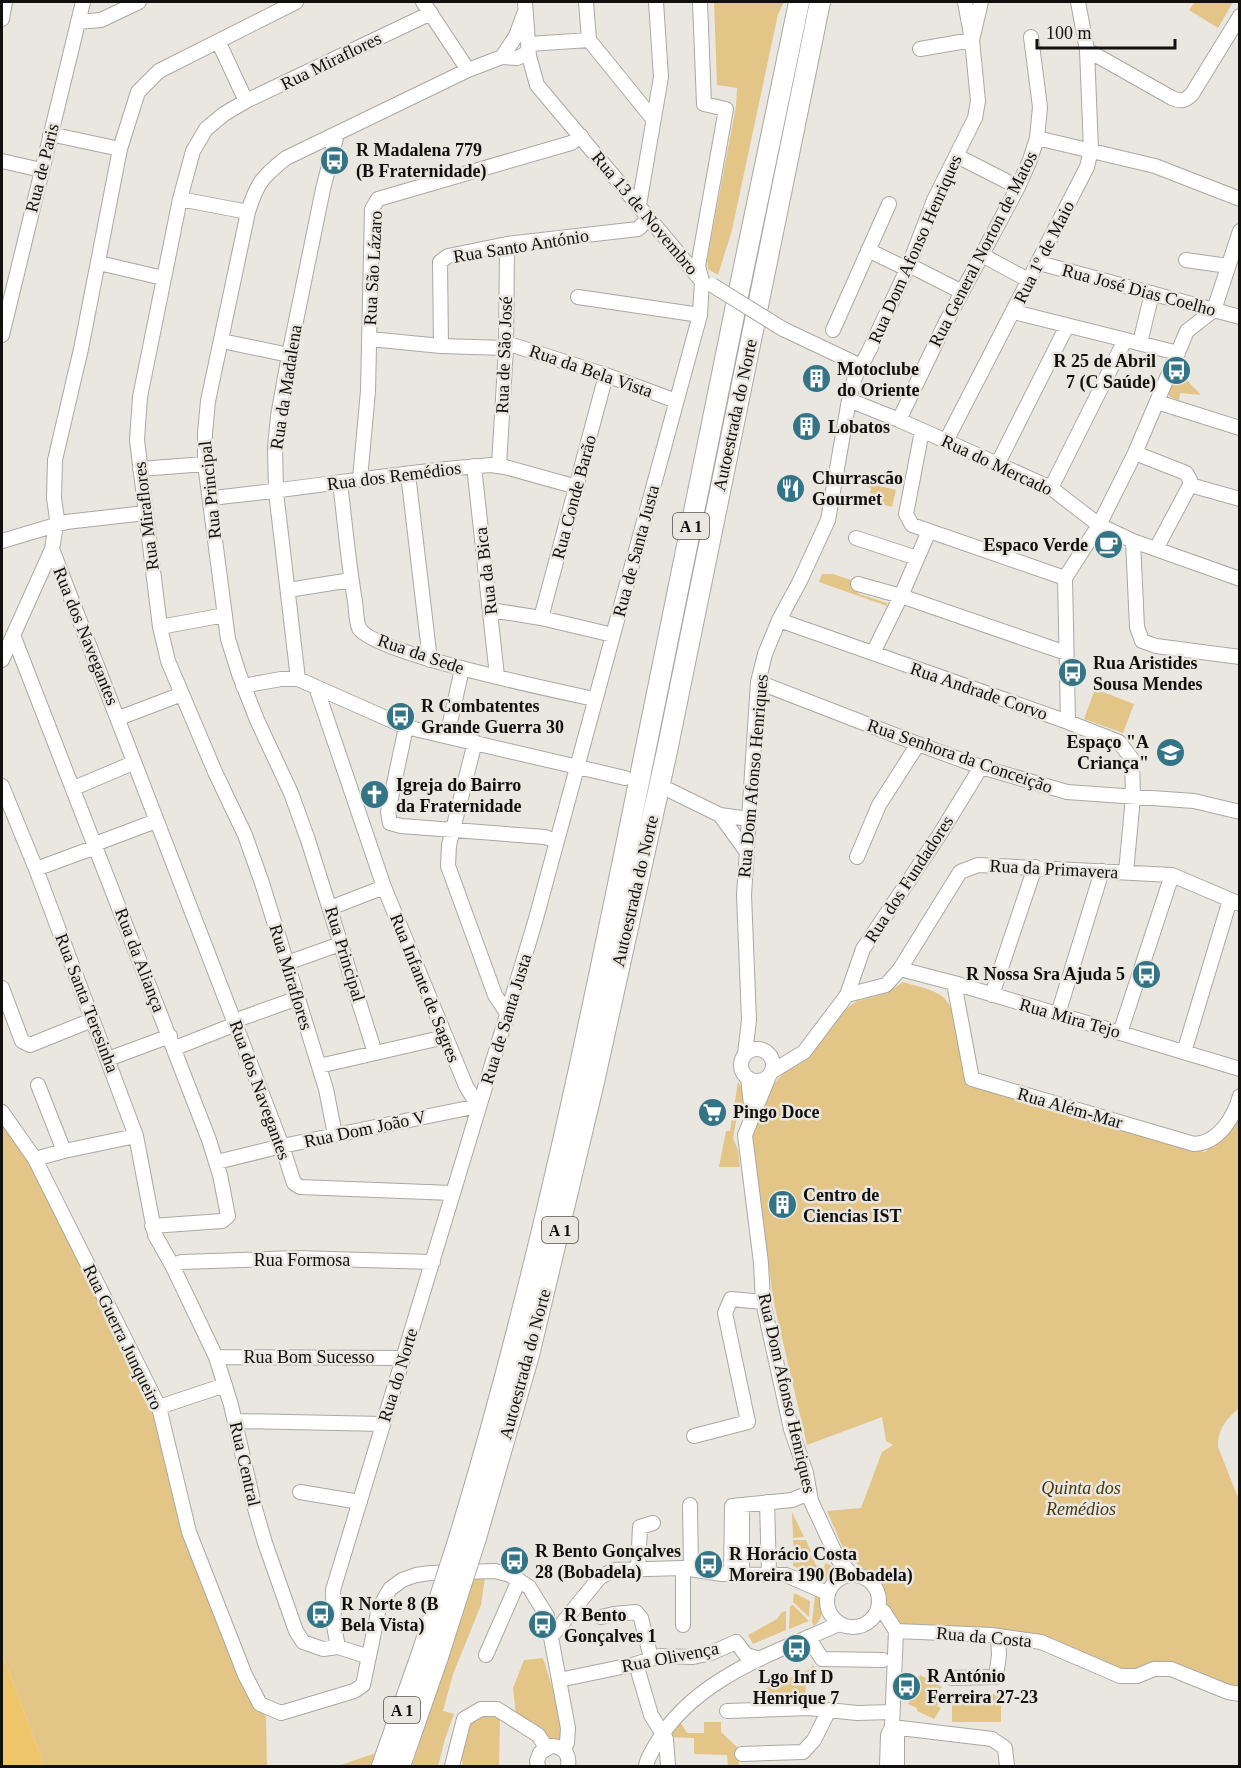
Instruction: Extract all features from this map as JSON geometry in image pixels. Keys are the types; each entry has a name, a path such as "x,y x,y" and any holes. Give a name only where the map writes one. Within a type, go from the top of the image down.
{"highway":[{"name":"Autoestrada do Norte","path":"468,1537 566,1132 799,2"},
{"name":"Autoestrada do Norte","path":"400,1767 430,1655 534,1334 591,1093 667,751 820,2"},
{"name":"Autoestrada do Norte","path":"382,1767 430,1655"}],"street":[{"path":"2,19 5,2"},
{"name":"Rua de Paris","path":"2,334 83,2"},
{"path":"78,22 101,20 139,2"},
{"name":"Rua dos Navegantes","path":"296,2 159,71 138,92 120,149 99,263 55,460 54,498 57,519 52,549 235,1022 294,1183 300,1187 452,1193"},
{"path":"586,2 589,40 653,119"},
{"path":"639,206 661,77 656,2"},
{"name":"Rua de Santa Justa","path":"478,1106 497,1052 535,922 707,284 698,266 726,109 704,104 700,2"},
{"path":"920,49 972,40 965,2"},
{"name":"Rua Dom Afonso Henriques","path":"745,1053 749,1020 744,895 758,682 765,654 779,620 828,520 855,377 908,267 934,200 975,118 978,101 972,40 981,2"},
{"name":"Rua 1º de Maio","path":"946,441 1088,167 1091,150 1087,50 1078,2"},
{"path":"526,4 516,36 506,52 537,85"},
{"name":"Rua 13 de Novembro","path":"526,4 529,49 537,85 648,219 707,284 783,329 861,366"},
{"path":"427,7 468,70"},
{"name":"Rua Miraflores","path":"335,1135 326,1089 262,883 245,835 215,772 168,661 160,627 140,469 137,440 140,397 180,199 193,151 206,129 224,114 246,101 427,7"},
{"path":"1087,50 1172,98 1179,101 1186,100 1192,94 1239,16"},
{"name":"Rua General Norton de Matos","path":"898,420 1018,186 1037,138 1040,107 1031,37"},
{"path":"218,40 246,101"},
{"name":"Rua Principal","path":"375,1053 291,793 243,686 228,639 205,464 208,401 248,212 255,191 265,175 286,158 506,52 517,58 529,49 589,40"},
{"path":"50,134 120,149"},
{"name":"Rua da Madalena","path":"298,679 276,492 274,447 289,355 323,189 337,134"},
{"name":"Rua São Lázaro","path":"360,479 368,390 372,209 378,199 571,143 581,136"},
{"path":"1037,138 1155,166 1239,199"},
{"path":"957,156 1018,186"},
{"path":"2,161 41,170"},
{"path":"180,199 248,212"},
{"path":"833,330 889,204"},
{"name":"Rua Santo António","path":"441,346 440,262 448,256 507,244 638,229 648,219"},
{"path":"1068,722 1065,578 1099,525 1135,453 1187,331 1214,310 1239,231"},
{"name":"Rua de São José","path":"499,465 506,345 507,244"},
{"path":"868,250 962,292"},
{"path":"982,255 1030,280"},
{"path":"1186,260 1228,266"},
{"path":"99,263 163,278"},
{"name":"Rua José Dias Coelho","path":"1039,263 1239,317"},
{"path":"1140,343 1152,293"},
{"path":"578,297 700,315"},
{"path":"1014,312 1178,353"},
{"path":"997,465 1067,326"},
{"name":"Rua da Bela Vista","path":"370,339 441,346 506,345 606,375 676,401"},
{"path":"1051,488 1125,339"},
{"path":"222,341 289,355"},
{"name":"Rua Conde Barão","path":"541,618 606,375"},
{"name":"Rua do Mercado","path":"849,400 1051,488 1099,525 1133,541 1239,579"},
{"path":"1157,402 1239,428"},
{"path":"922,431 906,514 912,525 1065,578"},
{"path":"1135,453 1186,473 1190,480 1190,485 1156,549"},
{"path":"140,469 205,464"},
{"name":"Rua dos Remédios","path":"210,498 276,492 360,479 499,465 577,487"},
{"name":"Rua da Bica","path":"474,466 497,676"},
{"path":"408,474 430,660"},
{"name":"Rua da Sede","path":"340,483 359,628 368,636 430,660 462,669 594,699"},
{"path":"1190,485 1239,498"},
{"path":"2,541 66,522 145,513"},
{"path":"873,653 929,531"},
{"path":"856,538 917,558"},
{"path":"1133,541 1137,627 1142,641 1156,646 1239,657"},
{"path":"2,660 52,549"},
{"path":"288,590 351,580"},
{"path":"858,584 901,596 1066,653"},
{"path":"491,610 541,618 613,635"},
{"path":"160,627 225,615"},
{"name":"Rua Andrade Corvo","path":"779,620 1119,742 1132,759 1132,797 1126,872"},
{"name":"Rua da Aliança","path":"13,635 217,1162 228,1216 222,1221 152,1226"},
{"path":"447,736 462,669"},
{"path":"243,686 281,679 298,679 406,727 625,778"},
{"name":"Rua Senhora da Conceição","path":"758,682 981,767 1067,792 1194,801 1239,812"},
{"name":"Rua Infante de Sagres","path":"316,687 384,887 445,1038 466,1086 478,1106"},
{"path":"118,718 182,694"},
{"path":"406,727 388,812 390,823 401,826 545,837 556,840"},
{"path":"475,742 452,830 448,866 495,995 507,1013"},
{"path":"857,857 879,805 918,744"},
{"path":"74,788 134,763"},
{"name":"Rua dos Fundadores","path":"847,995 862,949 940,834 981,767"},
{"name":"Rua Santa Teresinha","path":"2,786 4,802 36,869 136,1136 152,1226"},
{"path":"669,790 720,815 749,819"},
{"path":"720,815 746,851"},
{"path":"36,869 156,821"},
{"name":"Rua da Primavera","path":"847,995 886,985 900,969 960,872 978,865 1172,875 1235,902"},
{"path":"992,995 1035,867"},
{"path":"1058,1014 1102,871"},
{"path":"1120,1033 1172,875"},
{"path":"330,908 384,887"},
{"path":"1184,1052 1235,902"},
{"path":"287,963 340,945"},
{"name":"Rua Mira Tejo","path":"900,969 954,983 1239,1069"},
{"name":"Rua Além-Mar","path":"954,983 972,1079 1194,1144 1210,1141 1224,1129 1237,1107 1239,1096"},
{"path":"2,988 22,1041 30,1045 92,1020"},
{"path":"808,1046 800,1050 766,1052 753,1049 745,1053 741,1066 742,1071 748,1078 759,1081 800,1056 808,1046 847,995"},
{"path":"108,1059 235,1022 298,998"},
{"name":"Rua Dom Afonso Henriques","path":"749,1020 766,1052"},
{"path":"319,1066 445,1038"},
{"path":"766,1052 773,1061 770,1074"},
{"name":"Rua Dom Afonso Henriques","path":"770,1074 745,1135 761,1263 763,1302 791,1429 806,1473 809,1493 845,1576"},
{"name":"Rua Dom Afonso Henriques","path":"748,1078 752,1114"},
{"path":"38,1085 64,1151"},
{"name":"Rua Dom João V","path":"217,1162 282,1146 478,1106"},
{"name":"Rua do Norte","path":"338,1647 334,1626 333,1590 452,1193 467,1151 478,1106"},
{"name":"Rua Guerra Junqueiro","path":"2,1112 35,1159 159,1407 189,1532 245,1676 260,1704 280,1713 354,1690 363,1685 369,1657"},
{"path":"35,1159 136,1136"},
{"name":"Rua Central","path":"152,1226 216,1357 236,1421 255,1505 296,1631 303,1642 323,1648 338,1647 369,1657"},
{"name":"Rua Formosa","path":"172,1265 182,1262 296,1258 433,1262"},
{"path":"694,1436 748,1422 725,1313 731,1299 763,1302"},
{"name":"Rua Bom Sucesso","path":"216,1357 402,1358"},
{"path":"159,1407 225,1385"},
{"path":"236,1421 384,1424"},
{"path":"300,1492 360,1502"},
{"path":"737,1574 737,1506 792,1500 809,1493"},
{"path":"767,1502 769,1574"},
{"path":"683,1625 690,1506"},
{"path":"638,1568 640,1527 654,1523"},
{"path":"551,1637 600,1577 614,1570 687,1568 737,1574 786,1575 827,1593"},
{"path":"369,1657 379,1608 390,1588 402,1580 430,1573 481,1571 495,1571 519,1580 529,1587 547,1616 568,1728 566,1757"},
{"path":"845,1576 861,1576 870,1581 876,1589 879,1598 875,1614 862,1626 851,1627 839,1624 829,1614 826,1603 827,1593 832,1584 845,1576"},
{"path":"486,1654 519,1580"},
{"path":"542,1605 555,1612 571,1612"},
{"path":"601,1617 636,1612 641,1618 651,1659"},
{"path":"813,1636 829,1614"},
{"name":"Rua da Costa","path":"875,1614 894,1628 998,1636 1041,1642 1119,1676 1137,1676 1154,1669 1171,1669 1228,1692 1239,1694"},
{"path":"646,1767 663,1731 707,1689 760,1659 839,1624"},
{"path":"887,1767 888,1735 892,1727 894,1628"},
{"path":"813,1636 822,1659 883,1660"},
{"path":"952,1678 996,1677 999,1655 998,1636"},
{"name":"Rua Olivença","path":"558,1680 668,1655 693,1656 711,1653 736,1642 746,1655 760,1659"},
{"name":"Rua Olivença","path":"739,1670 740,1650"},
{"path":"636,1664 651,1715 666,1739 668,1767"},
{"path":"727,1711 809,1708 857,1713 892,1712"},
{"path":"452,1767 464,1719 481,1709 496,1709 538,1735 546,1747"},
{"path":"742,1754 803,1752 814,1740 829,1710"},
{"path":"892,1727 897,1737 897,1767"},
{"path":"892,1727 992,1739 1005,1748 1007,1767"},
{"path":"537,1765 540,1753 546,1747 555,1746 578,1767"}],"green space":[{"path":"714,2 784,2 778,14 732,230 718,275 708,269 707,260 736,106 737,88 717,85"},
{"path":"1195,2 1233,2 1218,28 1189,10"},
{"path":"1180,365 1181,374 1201,395 1180,393 1179,401 1169,396"},
{"path":"855,480 896,490 892,507 874,502 874,496 870,493 871,488"},
{"path":"822,574 833,574 851,580 859,594 887,603 887,606 819,582"},
{"path":"1095,689 1134,704 1123,733 1084,719"},
{"name":"Quinta dos Remédios","path":"903,982 934,992 949,1004 957,1025 966,1083 1205,1152 1236,1123 1239,1115 1239,1408 1224,1425 1219,1435 1218,1447 1239,1500 1239,1689 1158,1664 1144,1666 1130,1673 1119,1673 1044,1639 973,1629 900,1624 886,1607 882,1584 875,1576 847,1557 827,1511 861,1508 882,1452 893,1445 886,1441 882,1417 807,1445 773,1299 752,1133 771,1087 787,1069 803,1061 839,1014 857,1001 887,993"},
{"path":"738,1082 744,1091 745,1099 738,1111 733,1138 738,1150 740,1167 719,1167 726,1131 730,1131"},
{"path":"2,1114 35,1159 159,1407 189,1532 245,1675 266,1717 267,1766 43,1766 2,1654"},
{"path":"792,1512 804,1537 793,1538"},
{"path":"793,1540 806,1540 811,1552 794,1554"},
{"path":"811,1556 819,1570 816,1575 793,1566 793,1558"},
{"path":"826,1563 834,1567 830,1578 821,1581 817,1579"},
{"path":"474,1577 485,1577 481,1605 453,1674 443,1711 454,1714 438,1766 412,1766"},
{"path":"794,1593 810,1601 809,1617 793,1602"},
{"path":"815,1595 820,1595 822,1612 814,1626 812,1622"},
{"path":"793,1605 809,1621 789,1629 790,1606"},
{"path":"786,1611 786,1630 753,1644 748,1635 777,1619 782,1612"},
{"path":"543,1658 563,1721 561,1739 553,1741 516,1716 513,1688 524,1660"},
{"path":"813,1665 816,1670 813,1678 806,1679 805,1700 763,1699 760,1692 762,1690 810,1669"},
{"path":"920,1675 942,1687 939,1691 943,1695 937,1706 941,1708 934,1719 908,1704 918,1687 911,1684 915,1677 918,1679"},
{"path":"952,1694 1001,1694 1001,1722 952,1722"},
{"path":"480,1712 500,1718 499,1766 463,1766 461,1754 468,1719"},
{"path":"679,1720 687,1733 704,1733 704,1722 721,1722 721,1732 738,1748 739,1766 728,1766 727,1755 694,1754 694,1738 669,1737 667,1732"},
{"path":"376,1753 371,1766 338,1766"}],"shaded area":[{"path":"2,1654 40,1754 43,1766 2,1766"}],"place":[{"name":"R Madalena 779 (B Fraternidade)","path":"335,160"},
{"name":"R 25 de Abril 7 (C Saúde)","path":"1177,371"},
{"name":"Motoclube do Oriente","path":"816,379"},
{"name":"Lobatos","path":"807,427"},
{"name":"Churrascão Gourmet","path":"791,488"},
{"name":"Espaco Verde","path":"1109,545"},
{"name":"Rua Aristides Sousa Mendes","path":"1072,673"},
{"name":"R Combatentes Grande Guerra 30","path":"400,716"},
{"name":"Espaço \"A Criança\"","path":"1170,752"},
{"name":"Igreja do Bairro da Fraternidade","path":"375,795"},
{"name":"R Nossa Sra Ajuda 5","path":"1146,974"},
{"name":"Pingo Doce","path":"712,1112"},
{"name":"Centro de Ciencias IST","path":"782,1205"},
{"name":"R Bento Gonçalves 28 (Bobadela)","path":"514,1561"},
{"name":"R Horácio Costa Moreira 190 (Bobadela)","path":"708,1564"},
{"name":"R Norte 8 (B Bela Vista)","path":"320,1614"},
{"name":"R Bento Gonçalves 1","path":"543,1625"},
{"name":"Lgo Inf D Henrique 7","path":"796,1648"},
{"name":"R António Ferreira 27-23","path":"906,1686"}]}
